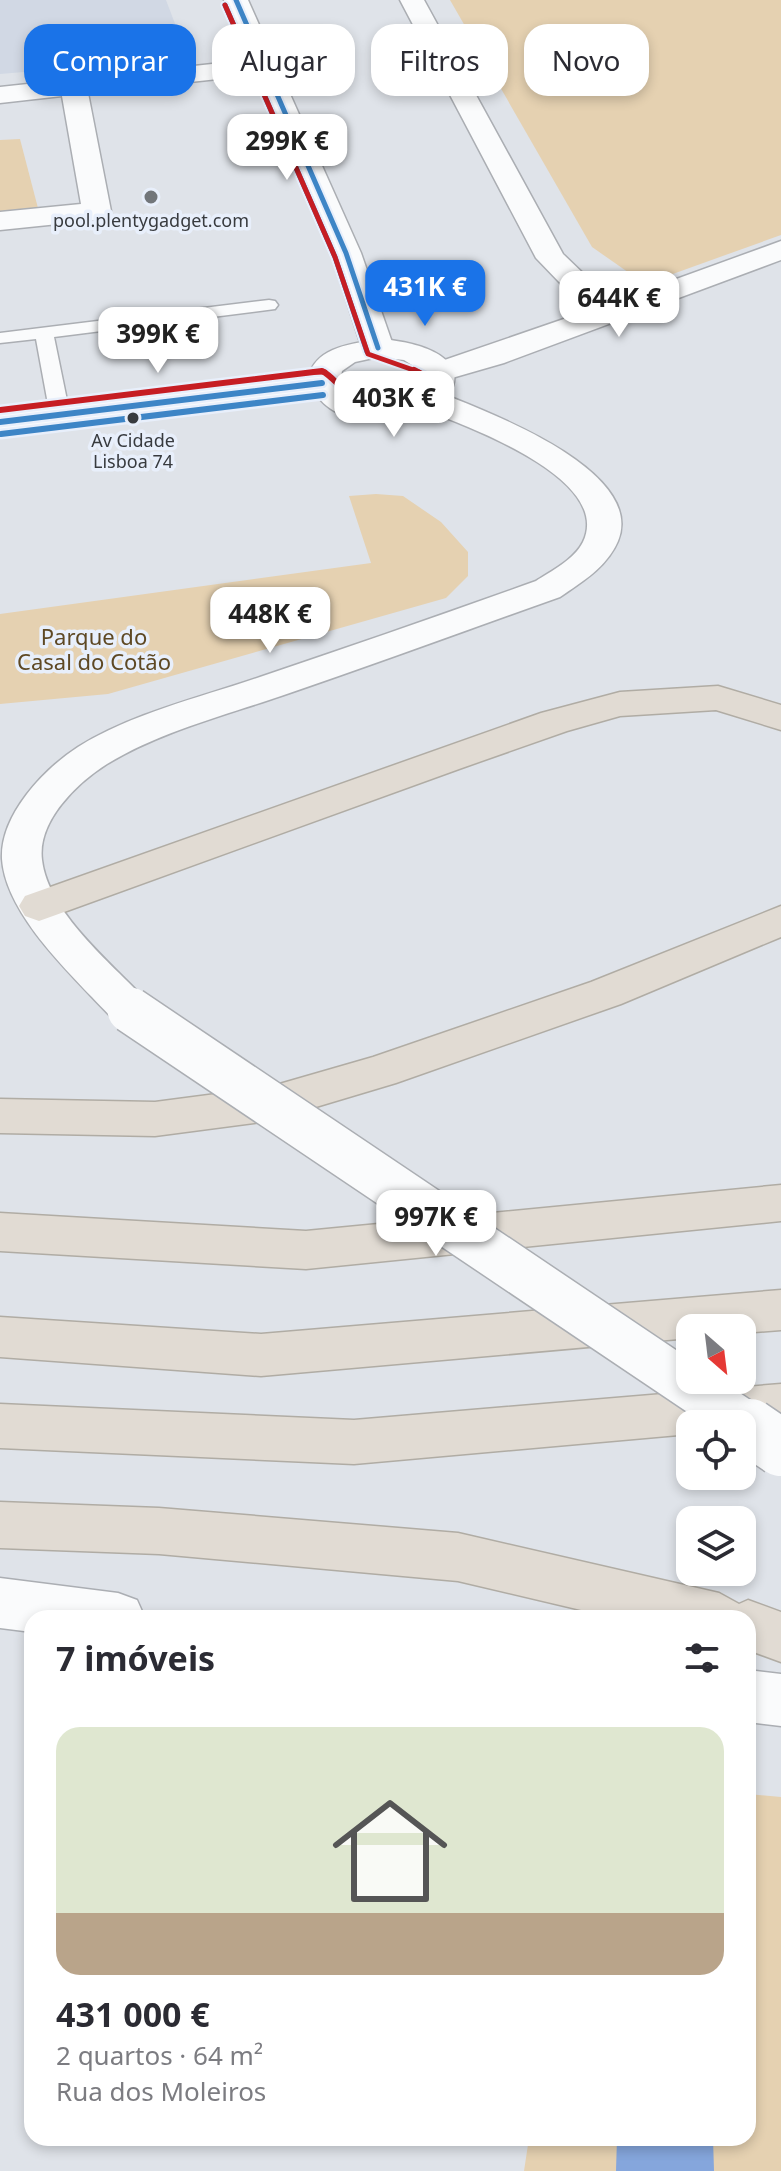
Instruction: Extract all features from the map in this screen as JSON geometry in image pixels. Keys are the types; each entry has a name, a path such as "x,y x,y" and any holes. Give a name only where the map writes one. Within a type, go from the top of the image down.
{"highway":[{"path":"39,906 554,722 620,704 718,698 781,718"},
{"path":"0,1116 155,1119 269,1104 381,1071 606,993 781,921"},
{"path":"0,1232 306,1250 781,1203"},
{"path":"0,1337 261,1355 781,1310"},
{"path":"0,1426 354,1442 781,1405"},
{"path":"0,1525 159,1531 458,1557 685,1610"},
{"path":"756,1628 781,1637"}],"street":[{"path":"236,0 247,24"},
{"path":"412,0 551,258 608,314"},
{"path":"0,95 24,93"},
{"path":"0,221 97,211 75,96"},
{"path":"278,96 346,253 378,348"},
{"path":"322,383 336,400 365,411 399,410 432,386 493,356 781,250"},
{"path":"322,383 331,363 359,350 378,348 416,354 430,362 432,386"},
{"path":"0,422 322,383"},
{"path":"432,386 575,475 602,507 603,534 586,562 548,589 156,726 92,757 48,795 28,824 21,858 31,893 130,1010 781,1448"},
{"path":"0,1603 55,1610"},
{"path":"756,1697 781,1700"}],"lane":[{"path":"0,338 269,305"},
{"path":"44,333 60,415"}],"shaded area":[{"path":"0,0 166,0 175,24 24,24 24,72 0,74"}],"green space":[{"path":"450,0 781,0 781,235 645,284 592,247 505,96 508,96 508,24 464,24"},
{"path":"20,139 39,212 0,217 0,140"},
{"name":"Parque do Casal do Cotão","path":"349,496 403,496 441,522 468,552 468,576 446,598 108,694 0,704 0,614 371,563"},
{"path":"756,1795 781,1797 781,2171 524,2171 528,2146 756,2146"}],"waterway":[{"path":"665,2146 665,2171"}],"transit line":[{"path":"236,0 346,253 378,348"},
{"path":"225,5 335,257 367,352"},
{"path":"0,410 322,371 345,391 366,400 399,398 428,382 420,372 380,361 368,354 335,257 225,5"},
{"path":"0,422 322,383"},
{"path":"1,434 323,395"}],"place":[{"name":"pool.plentygadget.com","path":"151,197"},
{"name":"Av Cidade Lisboa 74","path":"133,418"}]}
